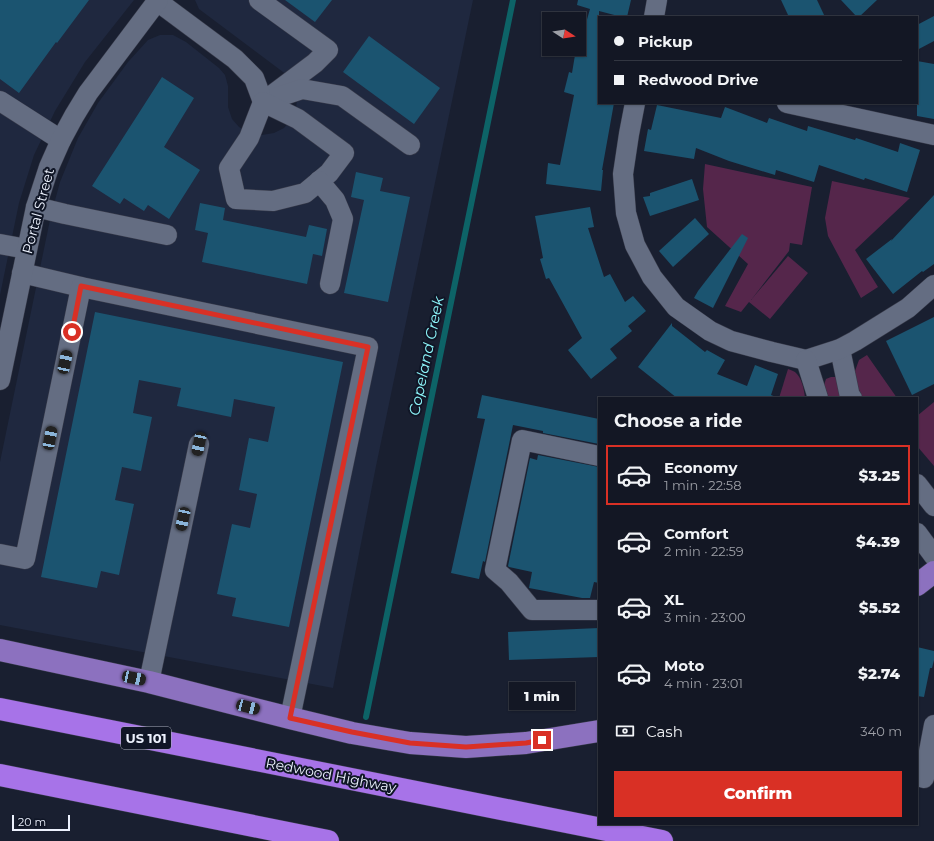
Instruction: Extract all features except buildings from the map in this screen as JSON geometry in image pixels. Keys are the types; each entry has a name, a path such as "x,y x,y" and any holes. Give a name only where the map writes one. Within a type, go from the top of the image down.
{"highway":[{"name":"Redwood Highway","path":"0,709 662,841"},
{"path":"0,775 328,841"}],"main road":[{"path":"918,584 934,572"},
{"path":"0,650 150,682 290,718 410,743 466,747 526,743 598,731"}],"street":[{"path":"150,3 235,58 254,78 263,102 298,119 344,153 329,174 304,193 273,201 236,199 228,168 249,138 263,102 315,63 328,50 259,0"},
{"path":"654,16 657,0"},
{"name":"Portal Street","path":"0,380 3,348 22,273 36,207 49,167 61,140 88,93 150,3"},
{"path":"263,102 302,89 342,96 410,145"},
{"path":"0,101 61,140"},
{"path":"635,104 623,174 626,213 634,245 652,277 676,307 710,331 731,340 806,360 840,349 882,325 908,308 934,285"},
{"path":"792,104 934,135"},
{"path":"319,182 335,200 343,219 330,284"},
{"path":"36,207 167,234"},
{"path":"0,244 27,249"},
{"path":"22,273 368,347 290,718"},
{"path":"0,554 25,559 81,286"},
{"path":"840,349 852,397"},
{"path":"806,360 818,397"},
{"path":"598,456 522,440 494,570 509,582 532,610 598,610"},
{"path":"150,682 199,444"},
{"path":"918,485 934,506"},
{"path":"918,534 934,556"},
{"path":"924,778 934,725"}],"shaded area":[{"path":"0,0 134,0 85,62 55,111 34,155 19,203 0,295"},
{"path":"195,0 473,0 375,471 333,688 0,625 0,462 51,215 60,182 78,138 98,103 128,62 148,40 160,35 173,35 186,42 219,68 225,75 228,86 228,107 232,119 239,127 248,132 262,135 274,133 284,128 292,119 296,110 297,98 290,78 199,9"},
{"path":"705,164 812,187 802,245 790,243 789,251 751,300 788,256 808,273 770,319 749,302 741,312 725,306 748,264 707,227 703,189"},
{"path":"832,181 910,198 855,250 878,287 861,298 828,236 825,218"},
{"path":"867,355 896,397 862,397 856,383 855,371 859,360"},
{"path":"788,369 795,372 801,380 805,397 779,397"},
{"path":"836,377 845,397 829,397 824,385 826,379"},
{"path":"934,402 934,466 918,447 918,415"}],"waterway":[{"name":"Copeland Creek","path":"366,717 513,0"}],"route":[{"path":"72,332 81,286 368,347 290,718 410,743 466,747 526,743 542,740"}]}
